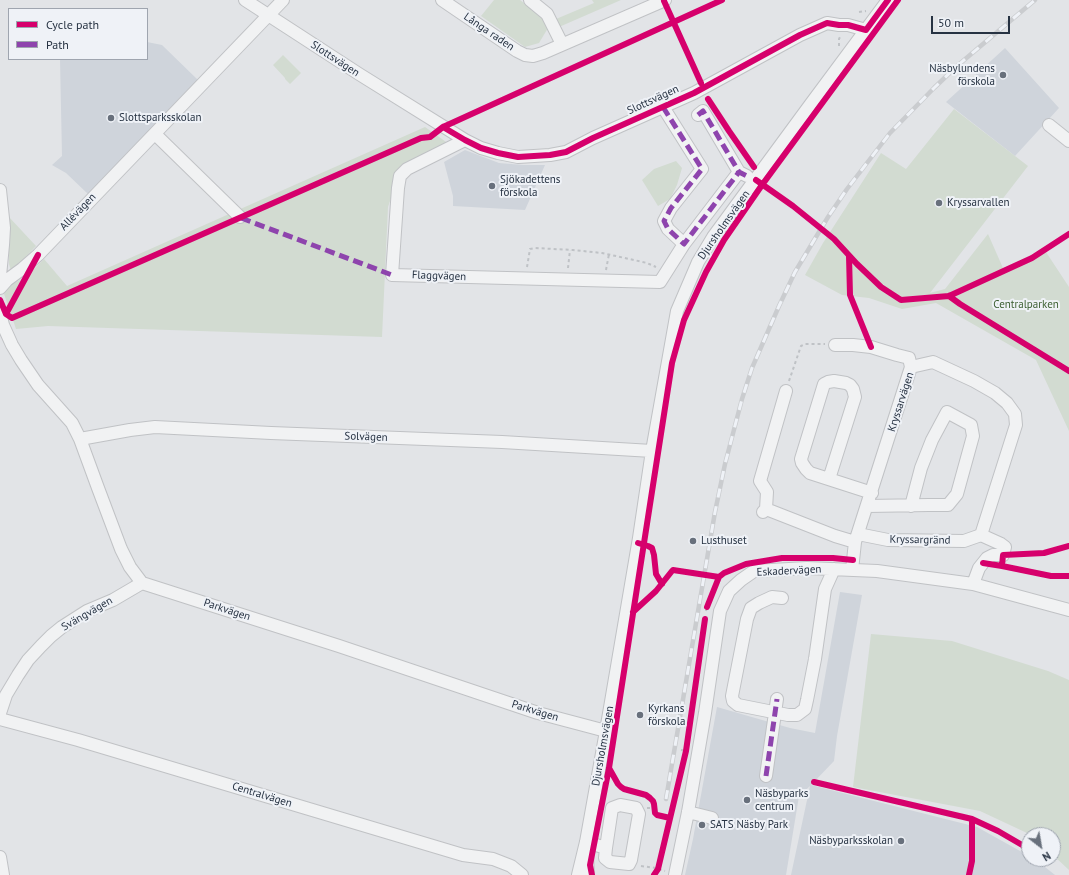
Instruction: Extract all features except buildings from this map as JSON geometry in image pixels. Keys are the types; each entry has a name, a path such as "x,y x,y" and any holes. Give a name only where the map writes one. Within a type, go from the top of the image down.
{"street":[{"name":"Slottsvägen","path":"245,0 359,74 465,140 481,148 518,157 550,155 566,152 593,138 694,93 800,35 827,23 848,25 866,30"},
{"name":"Allévägen","path":"0,288 7,280 38,255 283,0"},
{"name":"Långa raden","path":"442,0 517,51 525,55 533,56 665,0"},
{"path":"530,0 547,14 562,44"},
{"name":"Djursholmsvägen","path":"578,875 586,843 606,731 652,451 677,311 698,262 727,217 756,180 888,0"},
{"path":"663,107 702,169 671,208 664,221 668,229 684,244"},
{"path":"660,282 684,244 743,174 703,111 698,115"},
{"path":"1049,125 1069,141"},
{"path":"155,134 240,217"},
{"name":"Flaggvägen","path":"465,140 407,169 400,176 392,275 660,282"},
{"path":"0,190 4,228 0,275"},
{"path":"0,313 3,326 21,360 38,385 72,422 80,439 121,549 130,567 142,583"},
{"path":"835,345 871,347 897,354 909,358 911,367"},
{"name":"Kryssarvägen","path":"852,570 857,538 911,367 932,362 974,381 995,393 1007,403 1015,414 1016,425 981,535"},
{"path":"828,479 855,397 853,389 850,385 834,381 824,384 801,459 802,463 810,473 828,479 872,493"},
{"name":"Kryssargränd","path":"786,391 760,481 766,492 764,510 835,536 888,540 964,541 981,535"},
{"path":"867,506 911,506 948,505 957,494 972,436 971,425 947,412 932,440 921,468 911,506"},
{"name":"Solvägen","path":"80,439 155,427 502,442 652,451"},
{"path":"973,584 979,568 987,558 993,555 1003,555 1004,547 1001,544 981,535"},
{"name":"Eskadervägen","path":"675,875 692,813 720,611 729,591 754,571 806,568 877,571 973,584 1069,610"},
{"path":"782,598 772,598 758,603 752,608 747,619 732,696 733,701 738,705 775,713 798,715 805,709 815,659 825,590 834,569"},
{"name":"Svängvägen","path":"0,713 6,695 28,660 52,636 62,627 87,612 113,600 142,583"},
{"name":"Parkvägen","path":"142,583 339,646 538,713 606,731"},
{"path":"766,776 777,699"},
{"name":"Centralvägen","path":"0,719 78,740 463,855 493,859 511,866 522,875"},
{"path":"620,805 636,808 639,814 632,860 629,864 610,862 605,858 606,848 612,808 620,805"},
{"path":"692,813 712,818"},
{"path":"586,843 606,848"},
{"name":"Djursholmsvägen","path":"586,843 588,875"},
{"path":"0,857 3,875"}],"path":[{"path":"848,25 859,12 855,6"},
{"path":"525,278 530,249 535,248 609,254 647,263 658,268 660,282"},
{"path":"566,280 570,250"},
{"path":"605,281 609,254"},
{"path":"786,391 801,346 805,344 835,345"},
{"path":"704,627 707,610"},
{"path":"684,758 687,743"},
{"path":"677,788 681,773"},
{"path":"654,875 660,862"},
{"path":"629,864 658,869"}],"shaded area":[{"name":"Slottsparksskolan","path":"148,42 162,45 198,80 88,194 66,173 52,165 62,156 60,60 148,60"},
{"name":"Näsbylundens förskola","path":"1005,48 1059,108 1015,156 946,102"},
{"path":"465,150 499,163 545,165 525,210 453,206 453,196 444,162"},
{"path":"840,592 862,595 834,761 811,785 977,827 1021,852 1021,867 1045,867 1055,875 791,875 810,786 799,796 786,875 685,875 717,707 790,728 815,733"}],"green space":[{"path":"494,0 520,0 543,17 548,28 539,43 525,47 481,16"},
{"path":"592,0 621,0 559,27 556,19 594,3"},
{"path":"283,55 301,73 290,84 273,65"},
{"name":"Centralparken","path":"954,109 1028,166 930,293 945,289 988,234 1003,268 1034,255 1044,249 1069,287 1069,431 1036,360 936,303 902,309 869,298 842,295 805,275 823,243 881,153 906,169"},
{"path":"425,127 449,144 400,171 388,207 382,337 48,326 16,329 2,288 25,278 44,259 67,286"},
{"path":"676,161 682,168 677,185 670,199 658,206 642,180 654,169"},
{"path":"9,217 36,246 11,271 9,264"},
{"path":"871,634 952,641 1048,671 1069,680 1069,870 1061,862 1061,827 1021,827 1021,830 980,811 853,787"}],"railway":[{"path":"666,799 715,512 725,464 742,399 752,368 779,306 795,272 828,217 847,189 890,133 957,66 1035,0"}],"marked path":[{"path":"663,107 702,169 671,208 664,221 668,229 684,244 739,172"},
{"path":"698,115 703,111 739,172 747,176"},
{"path":"241,218 392,275"},
{"path":"766,776 777,699"}],"cycle path":[{"path":"0,300 6,314 12,318 421,138 430,137 443,127 722,0"},
{"path":"443,127 481,148 498,153 518,157 550,155 566,152 593,138 694,93 800,35 827,23 848,25 866,30 888,0"},
{"path":"592,875 590,865 609,768 672,363 684,320 706,272 724,240 762,185 898,0"},
{"path":"664,1 701,83"},
{"path":"708,99 754,167"},
{"path":"756,180 793,206 834,239 881,287 901,300 949,296 1032,258 1069,234"},
{"path":"6,314 38,255"},
{"path":"849,256 850,295 871,347"},
{"path":"949,296 1069,371"},
{"path":"638,543 652,548 656,574 662,584"},
{"path":"1002,566 1003,555 1044,553 1069,546"},
{"path":"707,607 719,577 724,573 746,564 782,558 833,558 853,560"},
{"path":"983,563 1051,576 1069,576"},
{"path":"633,612 656,591 673,570 719,577"},
{"path":"654,875 658,869 686,751 705,619"},
{"path":"609,768 621,787 646,795 653,801 655,813 657,815 670,818"},
{"path":"814,782 972,819 998,831 1021,844"},
{"path":"969,875 972,861 972,819"}],"place":[{"name":"Näsbylundens förskola","path":"1003,75"},
{"name":"Slottsparksskolan","path":"111,118"},
{"name":"Sjökadettens förskola","path":"492,186"},
{"name":"Kryssarvallen","path":"939,203"},
{"name":"Lusthuset","path":"693,541"},
{"name":"Kyrkans förskola","path":"640,715"},
{"name":"Näsbyparks centrum","path":"747,800"},
{"name":"SATS Näsby Park","path":"702,825"},
{"name":"Näsbyparksskolan","path":"901,841"}]}
